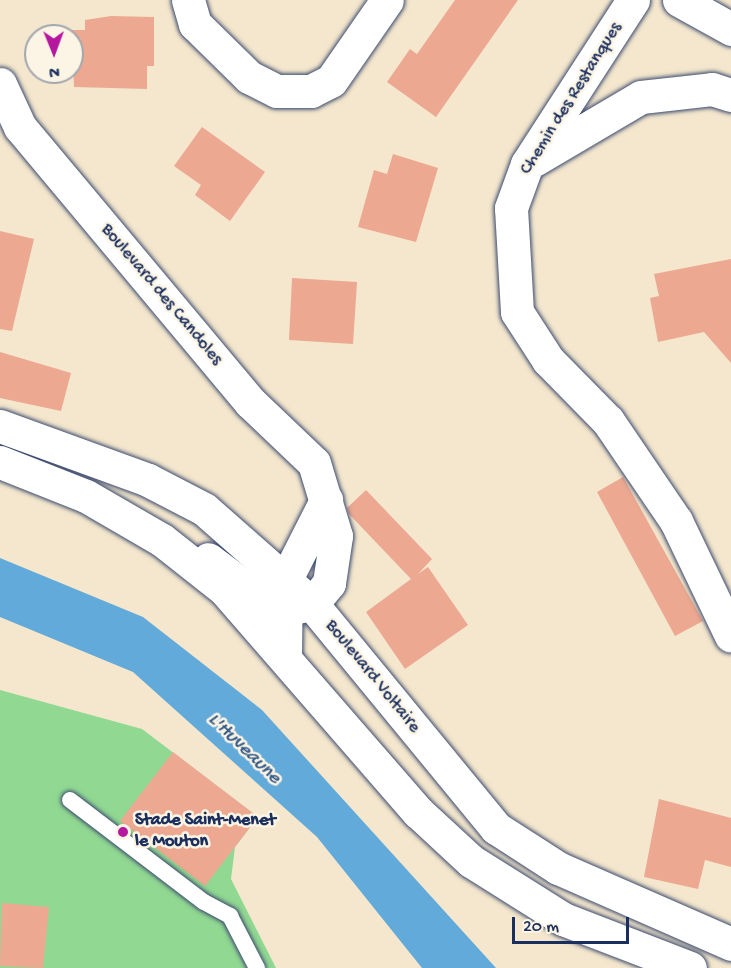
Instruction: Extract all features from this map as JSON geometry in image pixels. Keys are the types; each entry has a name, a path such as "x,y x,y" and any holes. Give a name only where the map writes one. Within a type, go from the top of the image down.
{"street":[{"path":"188,0 195,24 249,77 277,91 311,91 331,81 387,0"},
{"name":"Chemin des Restanques","path":"633,0 527,164 511,208 518,312 548,360 608,421 676,521 731,636"},
{"path":"678,0 731,29"},
{"name":"Boulevard des Candoles","path":"0,84 28,136 250,402 314,463 326,500 295,598"},
{"path":"527,164 641,97 712,89 731,95"},
{"name":"Boulevard Voltaire","path":"0,426 148,480 204,509 295,598 496,828 558,868 731,944"},
{"path":"0,462 108,509 162,540 224,589 365,746 418,812 471,861 563,919 690,968"},
{"path":"108,509 148,514 267,604 295,598 285,657"}],"lane":[{"path":"70,800 204,902 230,916 257,968"}],"green space":[{"name":"Stade Saint-Menet le Mouton","path":"0,690 142,729 258,817 235,847 231,879 276,968 0,968"}],"water":[{"name":"L'Huveaune","path":"0,558 143,617 262,710 496,968 422,968 317,837 133,672 0,617"}],"building":[{"path":"455,0 518,0 436,117 387,82 410,49 417,54"},
{"path":"111,16 154,17 154,66 147,66 147,89 74,87 74,84 84,84 85,20"},
{"path":"202,127 265,172 230,221 195,195 201,185 174,166"},
{"path":"393,154 438,168 416,242 358,227 374,170 387,174"},
{"path":"0,231 34,239 12,331 0,329"},
{"path":"731,259 731,363 704,332 658,342 650,298 659,296 654,274"},
{"path":"292,278 357,282 353,344 289,340"},
{"path":"0,352 71,373 61,411 0,398"},
{"path":"623,477 703,621 675,636 597,492"},
{"path":"366,490 432,559 418,574 428,567 468,625 405,669 366,612 411,579 349,514 347,508"},
{"path":"173,752 258,817 205,886 120,821"},
{"path":"659,799 731,818 731,867 705,860 698,889 644,877"},
{"path":"2,903 49,907 43,968 0,966"}],"place":[{"name":"Stade Saint-Menet le Mouton","path":"123,832"}]}
